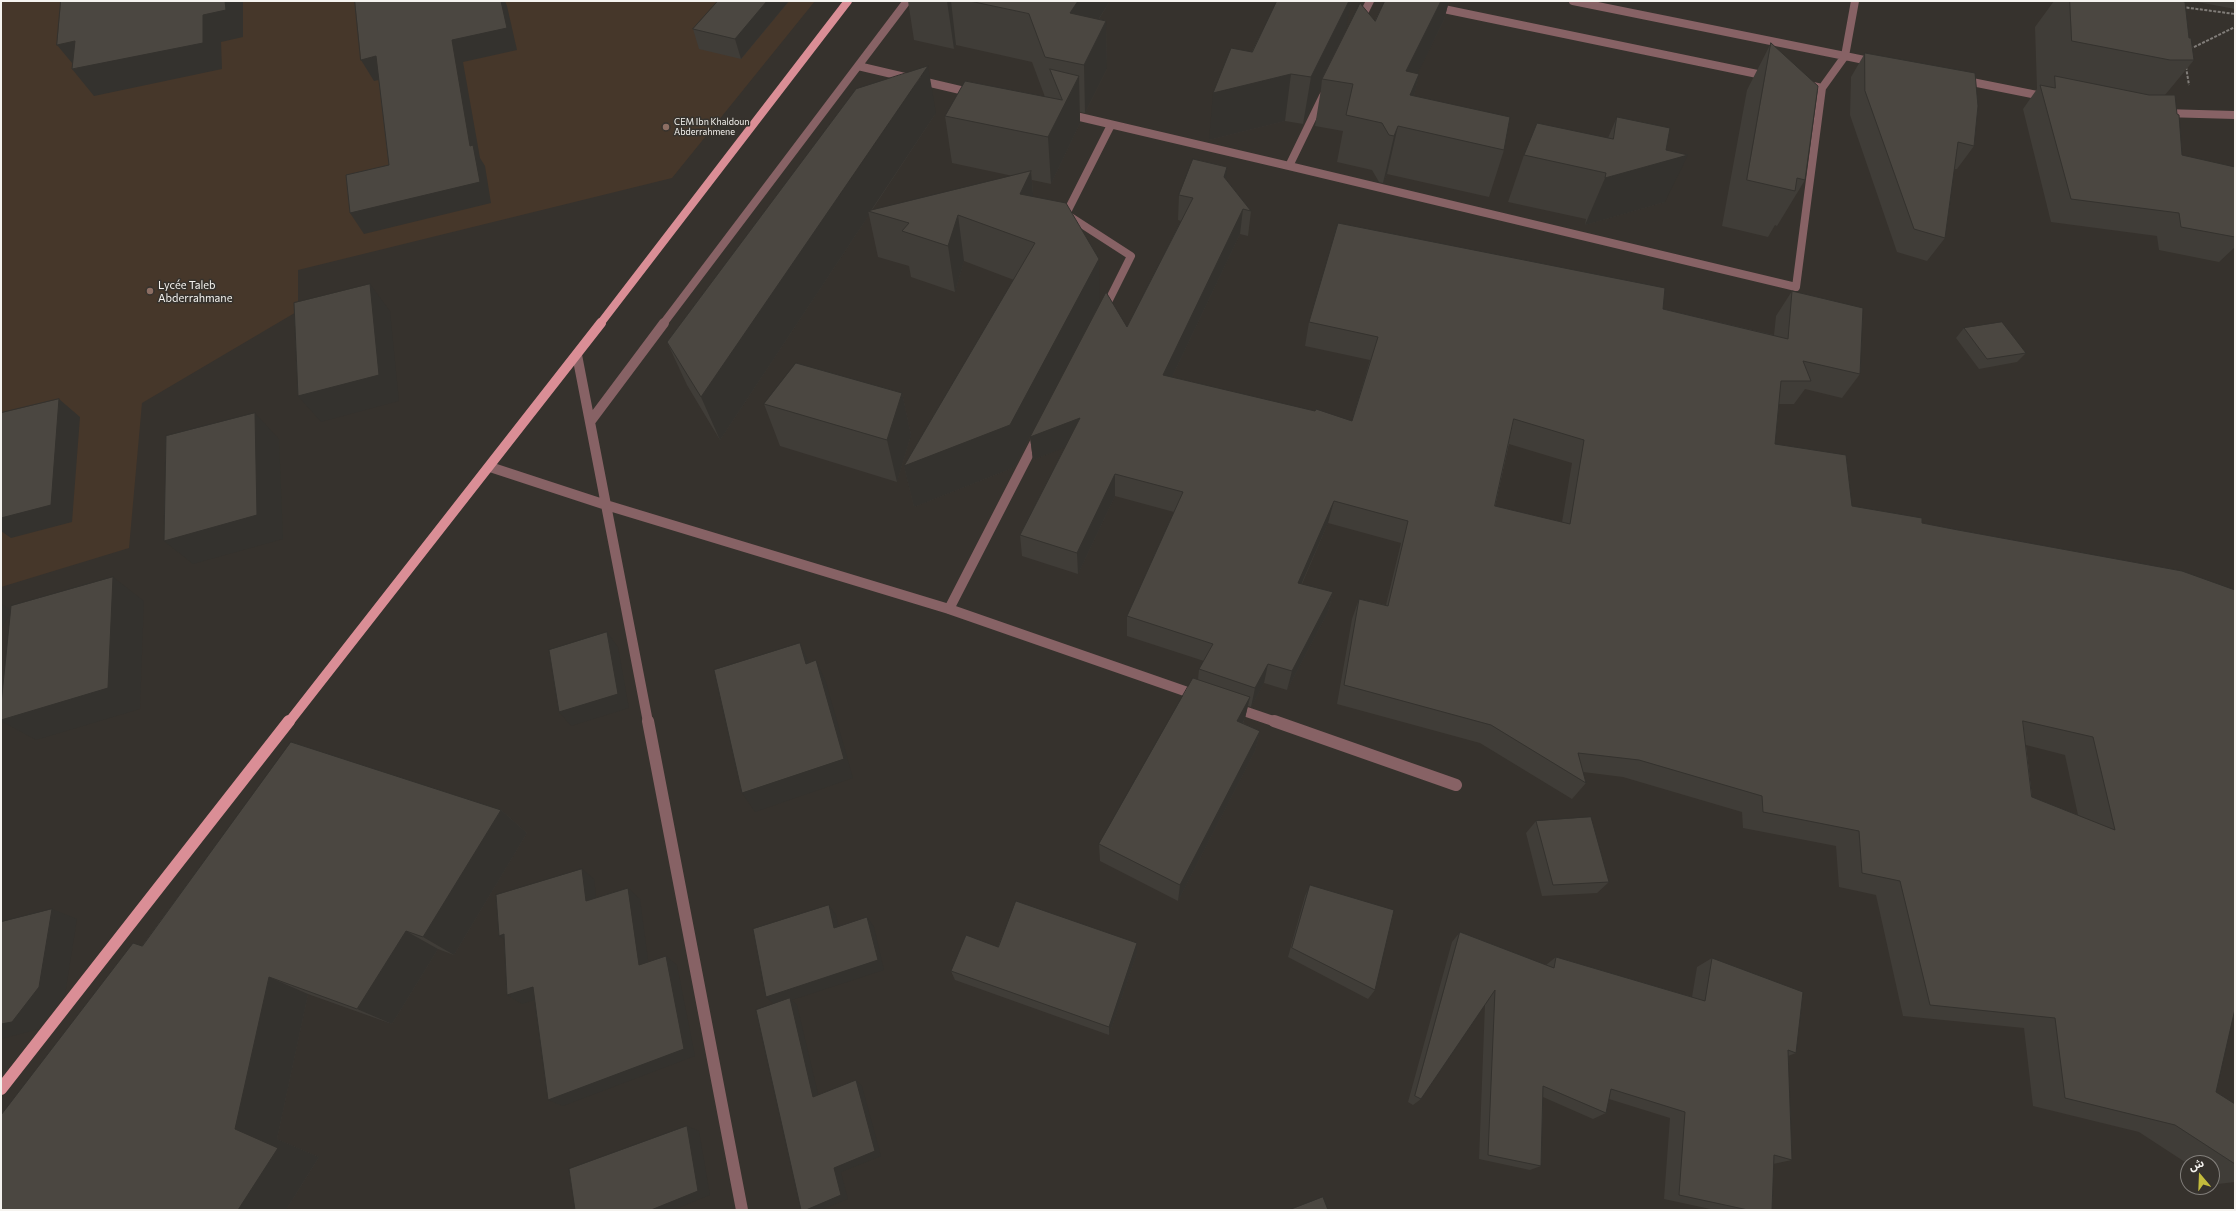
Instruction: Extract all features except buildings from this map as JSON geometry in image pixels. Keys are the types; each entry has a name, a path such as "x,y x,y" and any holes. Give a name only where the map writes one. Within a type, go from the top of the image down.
{"main road":[{"path":"1,1088 577,356 848,1"}],"street":[{"path":"590,422 907,1"},
{"path":"1356,30 1370,1"},
{"path":"1573,1 1883,64"},
{"path":"1058,112 1796,287 1822,88 1845,56 1855,1"},
{"path":"1426,6 1776,78"},
{"path":"858,66 981,94"},
{"path":"1952,78 2052,98"},
{"path":"1799,83 1822,88"},
{"path":"1289,166 1328,87"},
{"path":"2152,113 2235,115"},
{"path":"1099,319 1131,256 1066,214 1111,125"},
{"path":"577,356 742,1210"},
{"path":"949,609 1040,432"},
{"path":"490,467 606,505 949,609 1210,700"},
{"path":"1225,705 1456,786"}],"path":[{"path":"2181,6 2235,14"},
{"path":"2189,49 2235,27"},
{"path":"2184,60 2195,113"}],"shaded area":[{"name":"Lycée Taleb Abderrahmane","path":"1,1 815,1 672,178 298,270 298,311 142,403 129,548 1,587"}],"place":[{"name":"CEM Ibn Khaldoun Abderrahmene","path":"666,127"},
{"name":"Lycée Taleb Abderrahmane","path":"150,291"}]}
